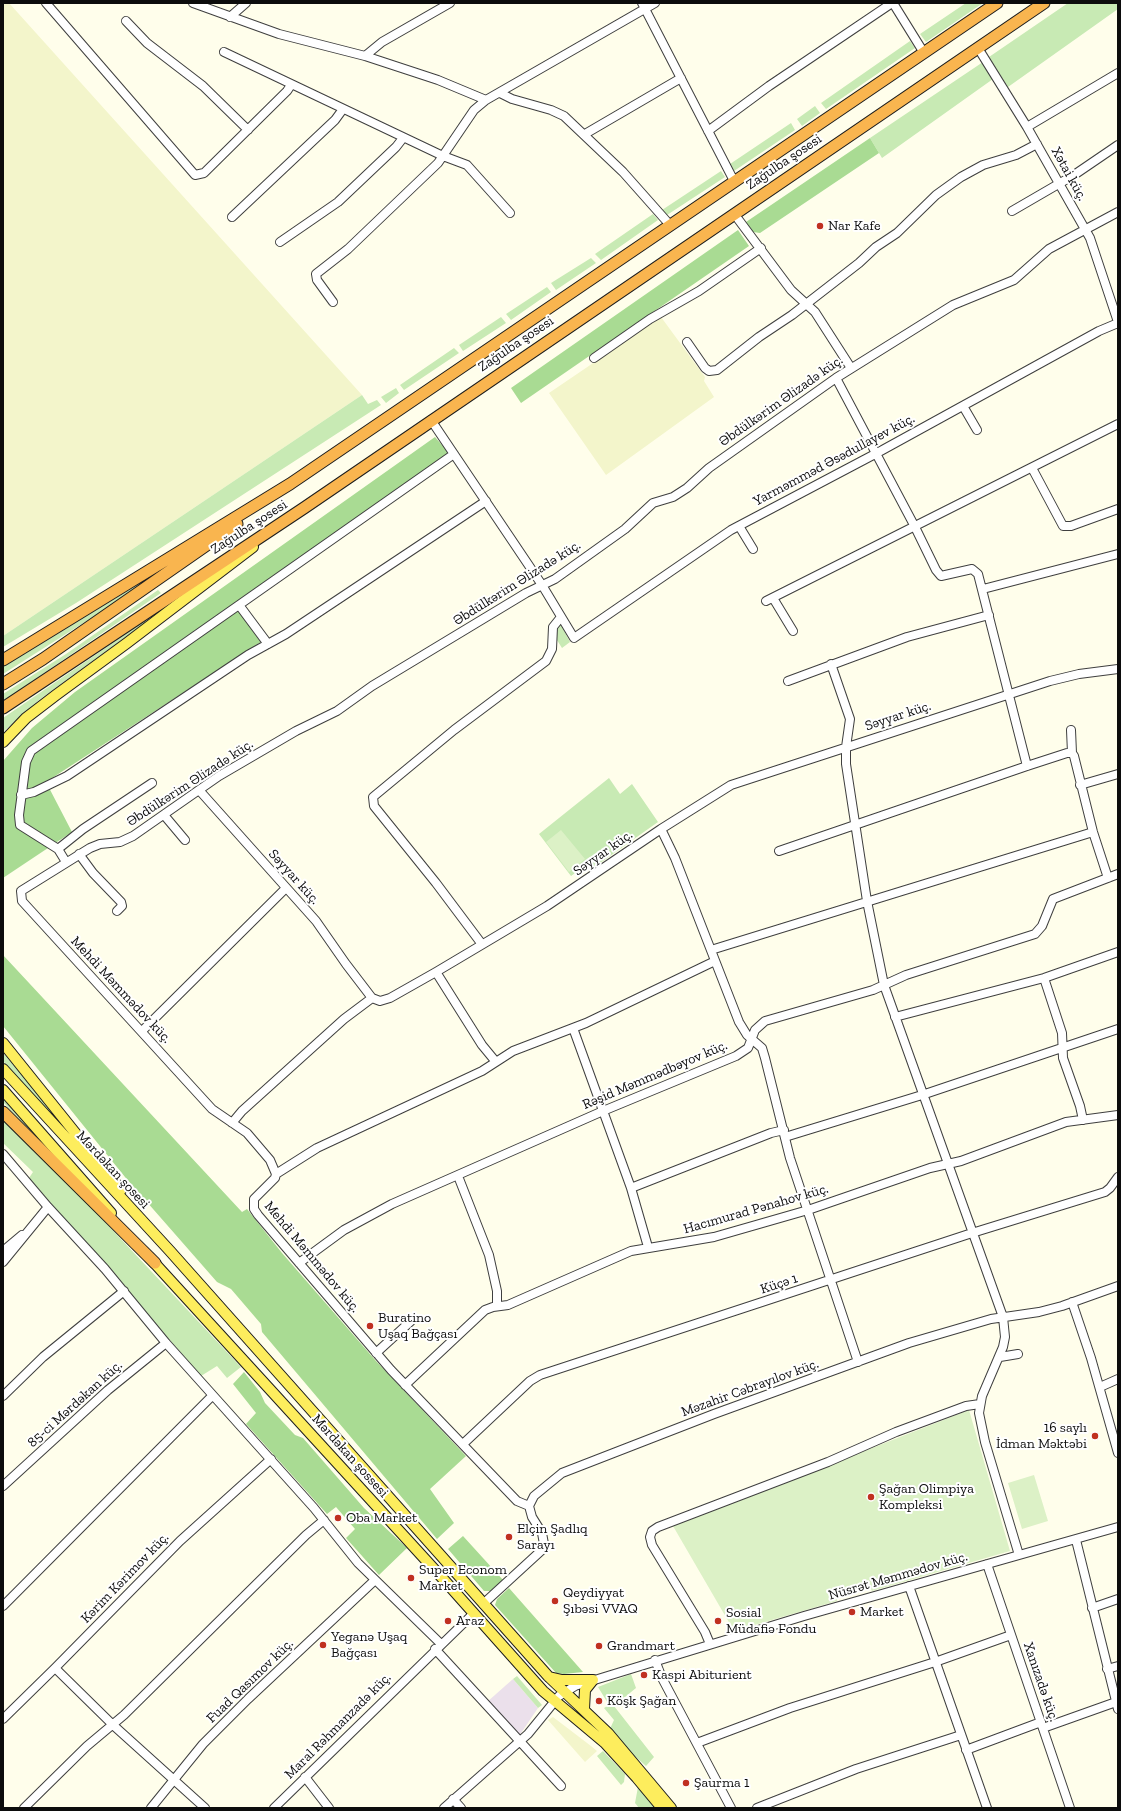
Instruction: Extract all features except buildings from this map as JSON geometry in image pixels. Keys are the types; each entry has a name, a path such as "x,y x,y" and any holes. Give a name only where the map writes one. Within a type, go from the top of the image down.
{"highway":[{"name":"Zağulba şosesi","path":"290,484 997,3"},
{"name":"Zağulba şosesi","path":"3,708 304,508 1044,3"},
{"path":"3,660 290,484"},
{"path":"3,684 55,651 211,543 290,484"},
{"path":"3,1112 155,1263"}],"main road":[{"path":"3,742 26,718 134,638 304,508"},
{"path":"3,1043 170,1251"},
{"name":"Mərdəkan şosesi","path":"3,1069 203,1288"},
{"name":"Mərdəkan şosesi","path":"3,1090 155,1263 190,1300"},
{"name":"Mərdəkan şossesi","path":"203,1288 483,1604 548,1676 584,1709 623,1750 671,1808"},
{"name":"Mərdəkan şossesi","path":"190,1300 554,1702 609,1748 662,1808"},
{"path":"548,1676 562,1680 593,1680"},
{"path":"584,1709 585,1690 593,1680"}],"street":[{"path":"46,3 195,175 204,173 287,91 291,85"},
{"path":"193,3 279,34 365,56 438,80 486,100"},
{"path":"230,17 246,3"},
{"path":"365,56 382,42 450,3"},
{"path":"333,302 317,280 316,274 348,249 406,196 443,156 474,110 486,100 643,6 655,3"},
{"path":"708,131 769,86 892,3 924,53"},
{"path":"643,6 734,181"},
{"path":"126,20 147,43 203,86 248,130"},
{"name":"Xətai küç.","path":"978,48 1027,127 1085,229 1094,249 1118,323"},
{"path":"224,52 403,138 471,167 510,213"},
{"path":"1027,127 1118,73"},
{"path":"585,134 681,78"},
{"path":"500,93 512,99 558,112 585,134 623,172 670,225"},
{"path":"232,217 344,109"},
{"path":"280,242 338,202 396,147 403,138"},
{"path":"687,342 705,368 709,371 716,370 859,263 876,247 897,233 936,195 961,177 983,165 1016,155 1037,144"},
{"path":"1012,211 1060,184 1118,145"},
{"name":"Əbdülkərim Əlizadə küç.","path":"20,894 22,889 79,854 95,846 126,840 224,773 296,731 337,711 372,686 567,571 625,529 653,503 673,497 687,488 709,468 851,368 953,305 1014,280 1049,249 1118,212"},
{"path":"735,215 791,290 819,317 851,368"},
{"path":"594,358 650,319 699,292 761,248"},
{"name":"Yarməmməd Əsədullayev küç.","path":"561,617 574,638 703,548 739,526 877,453 1099,331 1118,323"},
{"path":"836,378 877,453 938,573 945,576 972,569 978,574 983,589 1007,694 1027,766"},
{"path":"963,406 977,430"},
{"path":"432,420 542,585 561,617 553,627 552,649 546,661 454,730 373,797 374,806 436,883 481,943"},
{"path":"793,631 769,600 1118,424"},
{"path":"66,862 58,849 20,825 19,814 21,795 26,762 31,750 454,454"},
{"path":"1032,468 1063,526 1071,526 1118,508"},
{"path":"21,795 34,792 67,776 268,644 286,634 486,501"},
{"path":"739,526 753,549"},
{"path":"983,589 1118,554"},
{"path":"239,605 268,644"},
{"path":"788,681 907,637 989,615"},
{"path":"831,664 850,719 846,747 846,764 867,901 884,985 1002,1317 1005,1336 1000,1357 980,1404 980,1423 1019,1555"},
{"name":"Səyyar küç.","path":"199,790 316,921 372,998 375,1000 385,1000 436,972 481,943 569,892 661,829 731,785 1007,694 1065,677 1118,669"},
{"path":"1071,730 1072,753 1093,832 1108,878"},
{"path":"779,851 855,823 1067,753 1072,753"},
{"path":"1080,784 1118,774"},
{"path":"58,849 152,782"},
{"path":"164,815 185,840"},
{"path":"661,829 675,858 739,1022 746,1035 762,1048 790,1158 858,1362"},
{"path":"711,950 1093,832"},
{"path":"79,854 93,873 121,902 122,906 117,911"},
{"name":"Rəşid Məmmədbəyov küç.","path":"299,1263 323,1244 357,1222 603,1111 736,1056 748,1048 758,1025 884,985 906,975 1035,934 1042,926 1053,899 1118,874"},
{"path":"142,1031 286,888"},
{"name":"Mehdi Məmmədov küç.","path":"20,894 22,901 212,1109 253,1139 270,1160 276,1174 272,1182 254,1199 254,1209 405,1385 517,1501 529,1506"},
{"path":"895,1017 1044,978 1118,952"},
{"path":"276,1174 317,1148 462,1080 523,1046 586,1023 716,961"},
{"path":"436,972 482,1045 496,1062"},
{"path":"1044,978 1062,1033 1063,1058 1080,1106 1083,1120"},
{"path":"232,1123 248,1106 350,1014 372,998"},
{"path":"573,1028 631,1188 648,1247"},
{"path":"631,1188 771,1133 785,1134 922,1095 1118,1029"},
{"name":"Hacımurad Pənahov küç.","path":"405,1385 485,1310 497,1306 508,1305 630,1251 648,1247 674,1245 707,1238 808,1210 930,1168 961,1161 1043,1130 1083,1120 1118,1115"},
{"path":"3,1154 48,1207 124,1291 166,1343 212,1396 271,1459 324,1520 358,1563 438,1646 519,1742 560,1786"},
{"path":"458,1176 489,1255 497,1291 497,1306"},
{"name":"Küçə 1","path":"463,1444 535,1378 972,1233 1104,1192 1110,1188 1118,1177"},
{"path":"3,1262 48,1207"},
{"path":"3,1252 19,1237 26,1235"},
{"name":"Məzahir Cəbrayılov küç.","path":"529,1506 534,1496 567,1470 714,1414 937,1334 1002,1317 1039,1312 1118,1286"},
{"path":"3,1396 43,1357 124,1291"},
{"path":"1072,1302 1100,1387 1118,1453"},
{"path":"376,1353 411,1321"},
{"name":"85-ci Mərdəkan küç.","path":"3,1486 108,1390 166,1343"},
{"path":"1000,1357 1018,1354"},
{"path":"1100,1387 1118,1379"},
{"path":"3,1606 212,1396"},
{"path":"710,1644 705,1632 652,1545 650,1537 652,1531 665,1524 828,1462 896,1432 966,1406 980,1404"},
{"name":"Kərim Kərimov küç.","path":"3,1719 180,1541 271,1459"},
{"path":"483,1604 543,1549 544,1544 542,1533 532,1517 529,1506"},
{"path":"24,1808 87,1746 112,1725 300,1541 324,1520"},
{"name":"Nüsrət Məmmədov küç.","path":"564,1691 655,1660 1118,1527"},
{"path":"966,1750 1042,1725 1117,1706 1076,1540"},
{"name":"Xanızadə küç.","path":"987,1564 1070,1808"},
{"name":"Fuad Qasımov küç.","path":"151,1808 203,1744 248,1699 375,1580"},
{"path":"909,1586 987,1808"},
{"path":"1092,1608 1118,1599"},
{"name":"Maral Rəhmanzadə küç.","path":"274,1808 438,1646 474,1613"},
{"path":"697,1743 790,1708 935,1662 1011,1634"},
{"path":"655,1660 662,1678 731,1808"},
{"path":"1107,1669 1118,1666"},
{"path":"55,1668 112,1725 205,1808"},
{"path":"444,1808 528,1734 564,1691"},
{"path":"757,1808 856,1769 961,1735"},
{"path":"305,1777 329,1808"},
{"path":"454,1800 461,1808"}],"shaded area":[{"path":"513,1679 538,1708 519,1736 487,1702"}],"green space":[{"path":"3,3 9,3 362,395 3,636"},
{"path":"966,3 983,3 926,42 920,34"},
{"path":"1068,3 1118,3 1118,9 1008,87 989,57"},
{"path":"910,41 915,48 826,109 821,103"},
{"path":"983,62 993,79 882,158 870,138"},
{"path":"815,106 820,113 802,126 797,119"},
{"path":"791,123 795,130 734,171 730,164"},
{"path":"870,138 879,153 760,233 753,232 746,222"},
{"path":"721,171 725,177 667,215 662,210"},
{"path":"653,214 658,220 601,260 595,254"},
{"path":"738,230 749,246 521,403 511,388"},
{"path":"591,258 596,263 556,290 551,283"},
{"path":"547,287 551,292 511,320 506,314"},
{"path":"501,317 506,323 463,351 459,345"},
{"path":"661,317 705,377 704,381 714,397 606,475 549,393"},
{"path":"454,348 459,353 404,390 400,385"},
{"path":"396,388 399,393 386,403 381,397"},
{"path":"362,395 368,404 377,400 381,405 76,603 3,647 3,636"},
{"path":"435,437 449,453 233,604 261,642 46,782 72,832 3,878 3,761 32,728 75,692"},
{"path":"139,584 140,587 3,674 3,667"},
{"path":"158,590 161,593 3,701 3,694 66,654"},
{"path":"145,621 146,622 39,700 3,732 3,718"},
{"path":"561,625 570,642 562,648 555,637 557,627"},
{"path":"609,778 620,794 632,784 658,822 593,868 589,863 571,876 539,834"},
{"path":"561,830 585,859 569,872 546,842"},
{"path":"3,955 242,1212 247,1209 282,1253 376,1361 466,1456 430,1489 454,1523 437,1539 262,1332 261,1324 231,1289 217,1282 125,1177 3,1026"},
{"path":"3,1053 53,1111 62,1127 3,1061"},
{"path":"3,1095 55,1154 52,1154 3,1102"},
{"path":"3,1120 75,1190 241,1367 227,1378 217,1366 201,1376 29,1178 33,1172 3,1143"},
{"path":"244,1372 260,1392 265,1403 295,1435 303,1438 364,1508 407,1548 379,1575 346,1538 355,1529 336,1507 327,1514 246,1424 256,1413 233,1384"},
{"name":"Şağan Olimpiya Kompleksi","path":"969,1410 1010,1551 872,1591 869,1586 836,1595 837,1601 734,1631 673,1526"},
{"path":"1034,1475 1048,1521 1022,1529 1008,1483"},
{"path":"463,1536 503,1580 492,1591 484,1591 448,1549"},
{"path":"509,1588 583,1672 564,1674 556,1673 495,1605 497,1599"},
{"path":"631,1674 636,1688 614,1706 654,1757 646,1766 608,1733 614,1720 604,1708 609,1705 598,1687"},
{"path":"517,1676 542,1705 538,1708 513,1679"},
{"path":"553,1717 597,1751 585,1762 548,1720"},
{"path":"603,1751 625,1774 624,1782 621,1785 597,1756"},
{"path":"638,1787 655,1808 639,1808 635,1803"}],"place":[{"name":"Nar Kafe","path":"820,226"},
{"name":"Buratino Uşaq Bağçası","path":"370,1326"},
{"name":"16 saylı İdman Məktəbi","path":"1095,1436"},
{"name":"Şağan Olimpiya Kompleksi","path":"871,1497"},
{"name":"Oba Market","path":"338,1518"},
{"name":"Elçin Şadlıq Sarayı","path":"509,1537"},
{"name":"Super Econom Market","path":"411,1578"},
{"name":"Qeydiyyat Şıbəsi VVAQ","path":"555,1601"},
{"name":"Market","path":"852,1612"},
{"name":"Araz","path":"448,1621"},
{"name":"Sosial Müdafiə Fondu","path":"718,1621"},
{"name":"Yeganə Uşaq Bağçası","path":"323,1645"},
{"name":"Grandmart","path":"599,1646"},
{"name":"Kaspi Abiturient","path":"644,1675"},
{"name":"Köşk Şağan","path":"599,1701"},
{"name":"Şaurma 1","path":"686,1783"}]}
